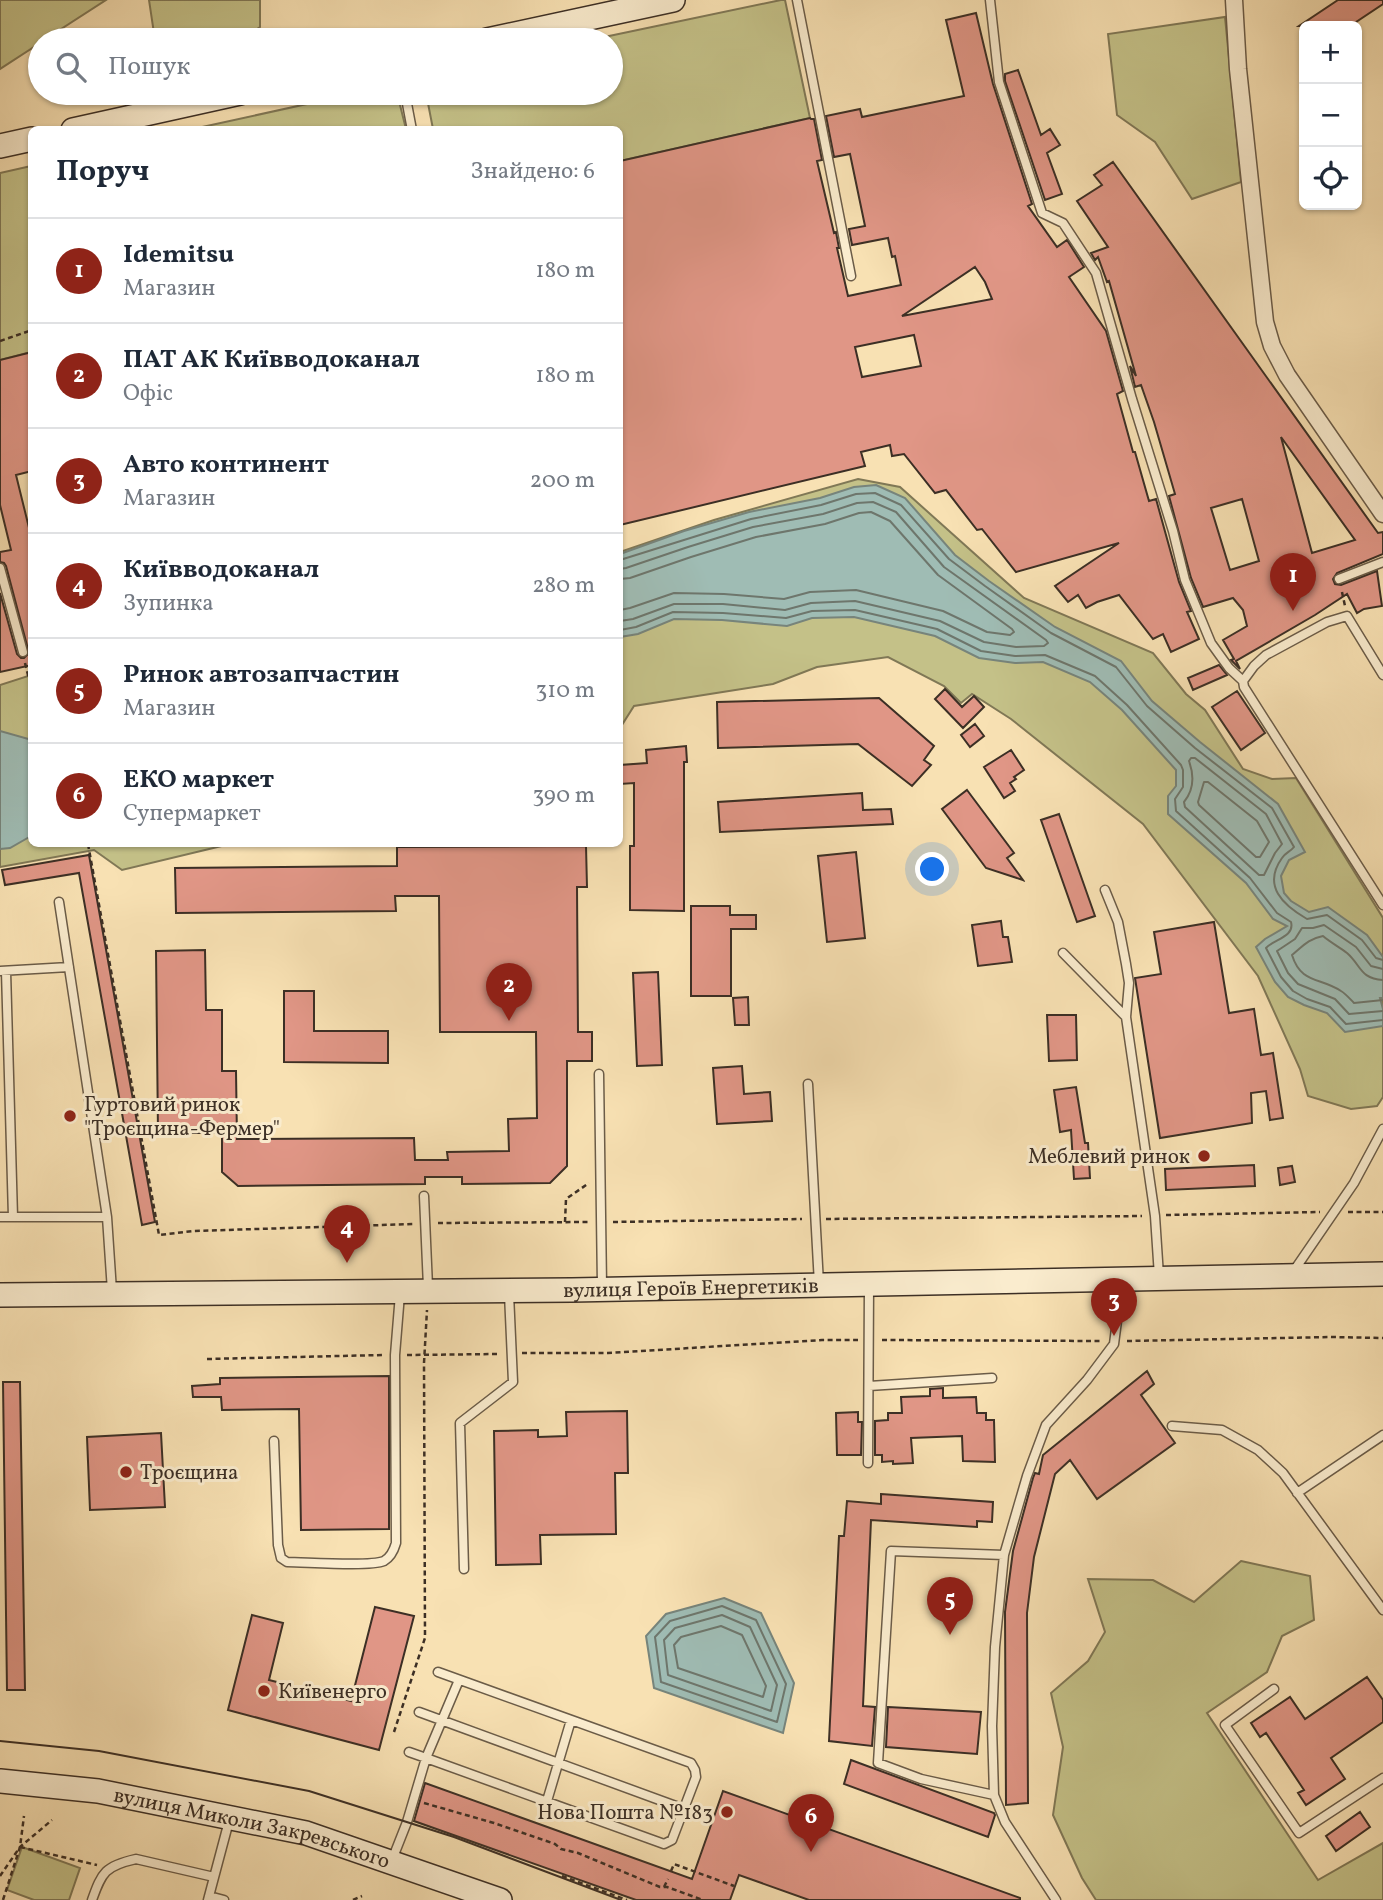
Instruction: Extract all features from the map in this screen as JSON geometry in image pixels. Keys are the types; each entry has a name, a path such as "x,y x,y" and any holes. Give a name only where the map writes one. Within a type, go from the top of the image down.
{"street":[{"path":"543,28 673,0"},
{"path":"1234,0 1238,69 1265,322 1272,346 1287,375 1383,514"},
{"path":"91,126 186,105"},
{"path":"0,146 28,140"},
{"name":"вулиця Героїв Енергетиків","path":"0,1295 602,1289 1383,1274"},
{"name":"вулиця Миколи Закревського","path":"0,1781 98,1791 306,1833 500,1900"}],"lane":[{"path":"797,0 851,276"},
{"path":"990,0 999,82 1041,213 1063,223 1096,273 1173,531 1185,580 1211,643 1229,668 1243,681 1244,687 1383,905"},
{"path":"407,105 411,126"},
{"path":"1339,579 1383,562"},
{"path":"0,568 23,652"},
{"path":"1243,681 1266,655 1327,622 1347,616 1383,675"},
{"path":"1105,890 1118,922 1129,983 1126,1017 1154,1216 1159,1279"},
{"path":"59,902 107,1217 112,1294"},
{"path":"1063,953 1126,1017"},
{"path":"13,1217 3,971 69,967"},
{"path":"599,1074 602,1289"},
{"path":"808,1084 819,1284"},
{"path":"1291,1274 1354,1183 1383,1129"},
{"path":"424,1196 428,1290"},
{"path":"0,1217 107,1217"},
{"path":"1056,1900 1005,1822 994,1795 992,1726 995,1647 1004,1555 1027,1476 1046,1425 1087,1380 1114,1341 1122,1279"},
{"path":"868,1463 869,1283"},
{"path":"464,1569 460,1423 513,1382 509,1290"},
{"path":"274,1441 278,1545 281,1558 287,1562 370,1563 386,1560 394,1551 396,1543 394,1355 400,1291"},
{"path":"869,1386 992,1378"},
{"path":"1172,1426 1222,1430 1258,1450 1283,1473 1383,1609"},
{"path":"1297,1493 1383,1435"},
{"path":"994,1795 921,1779 878,1763 891,1551 1004,1555"},
{"path":"409,1752 664,1844 672,1840 696,1777 691,1763 438,1672"},
{"path":"391,1862 407,1822 426,1758 459,1680"},
{"path":"1274,1689 1226,1726 1299,1833 1383,1778"},
{"path":"419,1712 684,1809"},
{"path":"547,1801 572,1720"},
{"path":"224,1900 209,1898 230,1818"},
{"path":"92,1900 99,1878 110,1868 136,1859 214,1877"}],"path":[{"path":"0,341 28,331"},
{"path":"1339,579 1347,616"},
{"path":"23,652 28,674"},
{"path":"89,847 159,1235 194,1231 426,1223 1383,1212"},
{"path":"565,1222 566,1199 600,1175"},
{"path":"394,1732 425,1638 424,1354 428,1290"},
{"path":"208,1359 608,1353 822,1340 1383,1338"},
{"path":"414,1800 555,1844 561,1849 703,1900"},
{"path":"3,1900 20,1847 24,1816"},
{"path":"0,1876 20,1847 52,1820"},
{"path":"20,1847 110,1868"},
{"path":"671,1871 674,1864 734,1886"},
{"path":"562,1876 627,1900"},
{"path":"664,1887 668,1879"},
{"path":"675,1899 678,1891"},
{"path":"353,1900 362,1896"}],"shaded area":[{"path":"0,0 106,0 63,28 28,28 28,51 0,69"},
{"path":"149,0 260,0 258,28 153,28"},
{"path":"785,0 810,118 623,160 623,126 432,126 428,105 623,105 623,33"},
{"path":"1225,17 1241,182 1192,199 1155,142 1117,115 1108,34"},
{"path":"302,105 400,105 405,126 207,126"},
{"path":"28,167 28,353 0,360 0,173"},
{"path":"858,479 900,487 1024,598 1153,653 1186,694 1205,710 1243,769 1272,779 1296,778 1383,918 1383,1097 1377,1106 1351,1109 1308,1096 1300,1069 1258,976 1143,824 1011,719 972,694 961,703 944,686 888,657 817,667 773,684 634,706 623,723 623,551 714,520"},
{"path":"28,676 28,847 218,847 122,870 94,850 0,867 0,685"},
{"path":"1241,1561 1310,1576 1314,1620 1282,1636 1267,1672 1207,1713 1318,1880 1383,1843 1383,1900 1096,1900 1082,1878 1053,1815 1063,1747 1051,1693 1088,1661 1105,1632 1088,1579 1153,1580 1194,1602"},
{"path":"22,1847 80,1868 69,1900 34,1900 7,1890"}],"water":[{"path":"876,485 905,498 955,555 1055,627 1121,661 1152,701 1278,804 1305,852 1289,860 1281,876 1284,893 1291,901 1309,912 1328,907 1367,935 1383,957 1383,998 1380,998 1383,1026 1345,1032 1327,1013 1288,997 1275,982 1256,947 1287,926 1273,919 1246,883 1168,814 1168,796 1176,786 1176,770 1122,710 1090,682 1043,662 1015,663 979,658 935,636 854,617 812,618 787,626 674,619 638,634 623,636 623,553 749,512 820,498 854,487"},
{"path":"0,731 28,739 28,838 10,848 0,849"},
{"path":"724,1598 761,1613 794,1683 783,1733 654,1688 646,1636 666,1614"}],"building":[{"path":"1338,0 1383,0 1383,4 1358,21 1306,21"},
{"path":"976,13 993,84 1032,204 1028,206 1057,247 1067,240 1084,267 1069,277 1106,331 1123,391 1117,394 1133,452 1149,501 1156,499 1179,582 1191,611 1187,612 1199,639 1171,652 1163,634 1153,639 1119,595 1086,608 1078,595 1068,602 1055,586 1119,543 1016,572 982,529 977,530 946,490 935,493 904,454 892,456 890,445 861,452 865,466 623,524 623,160 814,119 822,160 817,161 834,233 836,232 848,296 901,285 888,238 852,245 849,229 865,226 850,154 834,157 826,116 860,109 862,117 964,96 946,20","holes":["975,267 992,299 902,316","914,335 921,366 862,377 855,347"]},
{"path":"1018,70 1041,135 1050,129 1060,145 1047,153 1062,194 1045,200 1005,81 1005,74"},
{"path":"1113,162 1378,533 1383,532 1383,554 1337,573 1333,579 1335,584 1341,585 1377,571 1382,606 1357,613 1347,594 1236,661 1240,669 1231,660 1234,659 1223,640 1247,626 1243,610 1233,598 1203,607 1191,578 1169,496 1175,494 1154,422 1141,385 1135,387 1130,366 1136,376 1109,281 1107,282 1098,257 1095,260 1091,253 1108,247 1077,201 1102,185 1094,175","holes":["1281,437 1355,540 1312,553","1242,499 1259,561 1230,570 1211,508"]},
{"path":"28,353 28,472 16,475 28,524 28,649 6,566 0,562 0,552 11,550 0,505 0,360"},
{"path":"0,593 17,654 24,658 28,654 28,666 0,672"},
{"path":"1219,665 1227,675 1193,690 1188,678"},
{"path":"945,689 962,707 974,696 984,707 963,728 935,699"},
{"path":"1237,691 1265,733 1241,750 1212,707"},
{"path":"879,698 934,746 924,760 931,765 912,786 858,744 718,748 717,702"},
{"path":"975,724 984,736 970,747 961,735"},
{"path":"686,746 684,911 630,910 634,783 623,784 623,765 647,763 646,750"},
{"path":"1011,750 1024,770 1010,783 1015,791 1004,798 984,767"},
{"path":"967,790 1014,853 1007,858 1023,880 986,868 942,809"},
{"path":"862,793 863,810 891,809 893,824 720,832 718,802"},
{"path":"1059,814 1095,916 1077,922 1041,820"},
{"path":"397,847 586,847 587,887 577,887 578,1032 592,1032 592,1061 567,1061 567,1166 550,1183 462,1184 462,1177 425,1177 425,1184 238,1186 222,1172 222,1133 158,1133 156,951 205,950 206,1010 222,1010 222,1071 236,1071 237,1139 414,1138 415,1160 448,1160 447,1152 509,1151 508,1119 537,1118 536,1032 440,1032 439,896 395,896 396,911 176,913 175,868 397,866"},
{"path":"856,852 865,938 827,942 818,856"},
{"path":"89,855 155,1222 142,1225 79,873 5,885 2,870"},
{"path":"691,906 730,906 730,915 756,915 756,929 731,929 731,996 691,996"},
{"path":"1001,921 1003,937 1008,937 1012,962 978,966 972,925"},
{"path":"1214,922 1229,1013 1254,1009 1261,1055 1273,1053 1283,1118 1270,1120 1266,1091 1251,1093 1252,1123 1160,1138 1135,978 1161,974 1154,932"},
{"path":"658,972 662,1065 637,1066 633,973"},
{"path":"284,991 314,991 314,1031 388,1031 388,1063 284,1062"},
{"path":"748,997 749,1025 735,1025 733,998"},
{"path":"1047,1015 1076,1015 1077,1060 1049,1061"},
{"path":"742,1066 744,1094 770,1092 772,1121 717,1124 713,1068"},
{"path":"1076,1087 1085,1143 1088,1143 1090,1178 1074,1179 1071,1130 1060,1132 1054,1090"},
{"path":"1254,1165 1255,1186 1166,1190 1165,1169"},
{"path":"1292,1166 1295,1182 1280,1185 1278,1168"},
{"path":"1147,1371 1154,1384 1141,1395 1175,1443 1097,1499 1070,1460 1055,1474 1034,1557 1027,1613 1028,1803 1006,1805 1005,1612 1013,1551 1033,1478 1035,1473 1039,1474 1043,1455"},
{"path":"389,1376 389,1529 301,1530 299,1409 222,1410 221,1397 193,1397 192,1386 220,1384 220,1378"},
{"path":"3,1382 20,1382 25,1690 7,1690"},
{"path":"943,1388 943,1398 976,1397 977,1413 986,1413 986,1420 994,1420 995,1462 963,1461 962,1436 911,1438 913,1463 882,1462 882,1455 875,1455 875,1421 888,1420 888,1413 902,1413 901,1397 930,1396 930,1389"},
{"path":"627,1411 628,1473 615,1473 616,1534 540,1535 541,1564 496,1565 494,1431 538,1430 538,1437 567,1436 566,1412"},
{"path":"858,1412 858,1422 862,1422 861,1455 837,1455 836,1413"},
{"name":"Троєщина","path":"161,1433 165,1507 90,1510 87,1437"},
{"path":"881,1494 993,1502 992,1522 977,1521 977,1527 871,1520 863,1706 875,1707 872,1746 829,1741 839,1536 844,1536 847,1501 881,1504"},
{"path":"375,1607 414,1616 379,1750 228,1710 252,1615 283,1623 269,1680 351,1701"},
{"path":"1367,1677 1383,1700 1383,1722 1331,1758 1345,1779 1306,1805 1298,1793 1304,1790 1266,1733 1260,1737 1251,1723 1290,1697 1305,1719"},
{"path":"888,1707 981,1712 977,1754 886,1747"},
{"path":"851,1760 994,1813 988,1837 844,1784"},
{"path":"425,1783 692,1879 723,1791 1020,1900 809,1900 739,1875 730,1900 636,1900 414,1821"},
{"path":"1360,1812 1370,1827 1336,1851 1326,1836"}],"tram line":[{"path":"0,1741 99,1751 309,1791 454,1837 621,1900"}],"place":[{"name":"Idemitsu","path":"1293,611"},
{"name":"ПАТ АК Київводоканал","path":"509,1021"},
{"name":"Гуртовий ринок \"Троєщина-Фермер\"","path":"70,1116"},
{"name":"Меблевий ринок","path":"1204,1156"},
{"name":"Київводоканал","path":"347,1263"},
{"name":"Авто континент","path":"1114,1336"},
{"name":"Троєщина","path":"126,1472"},
{"name":"Ринок автозапчастин","path":"950,1635"},
{"name":"Київенерго","path":"264,1691"},
{"name":"Нова Пошта №183","path":"727,1812"},
{"name":"ЕКО маркет","path":"811,1852"}]}
